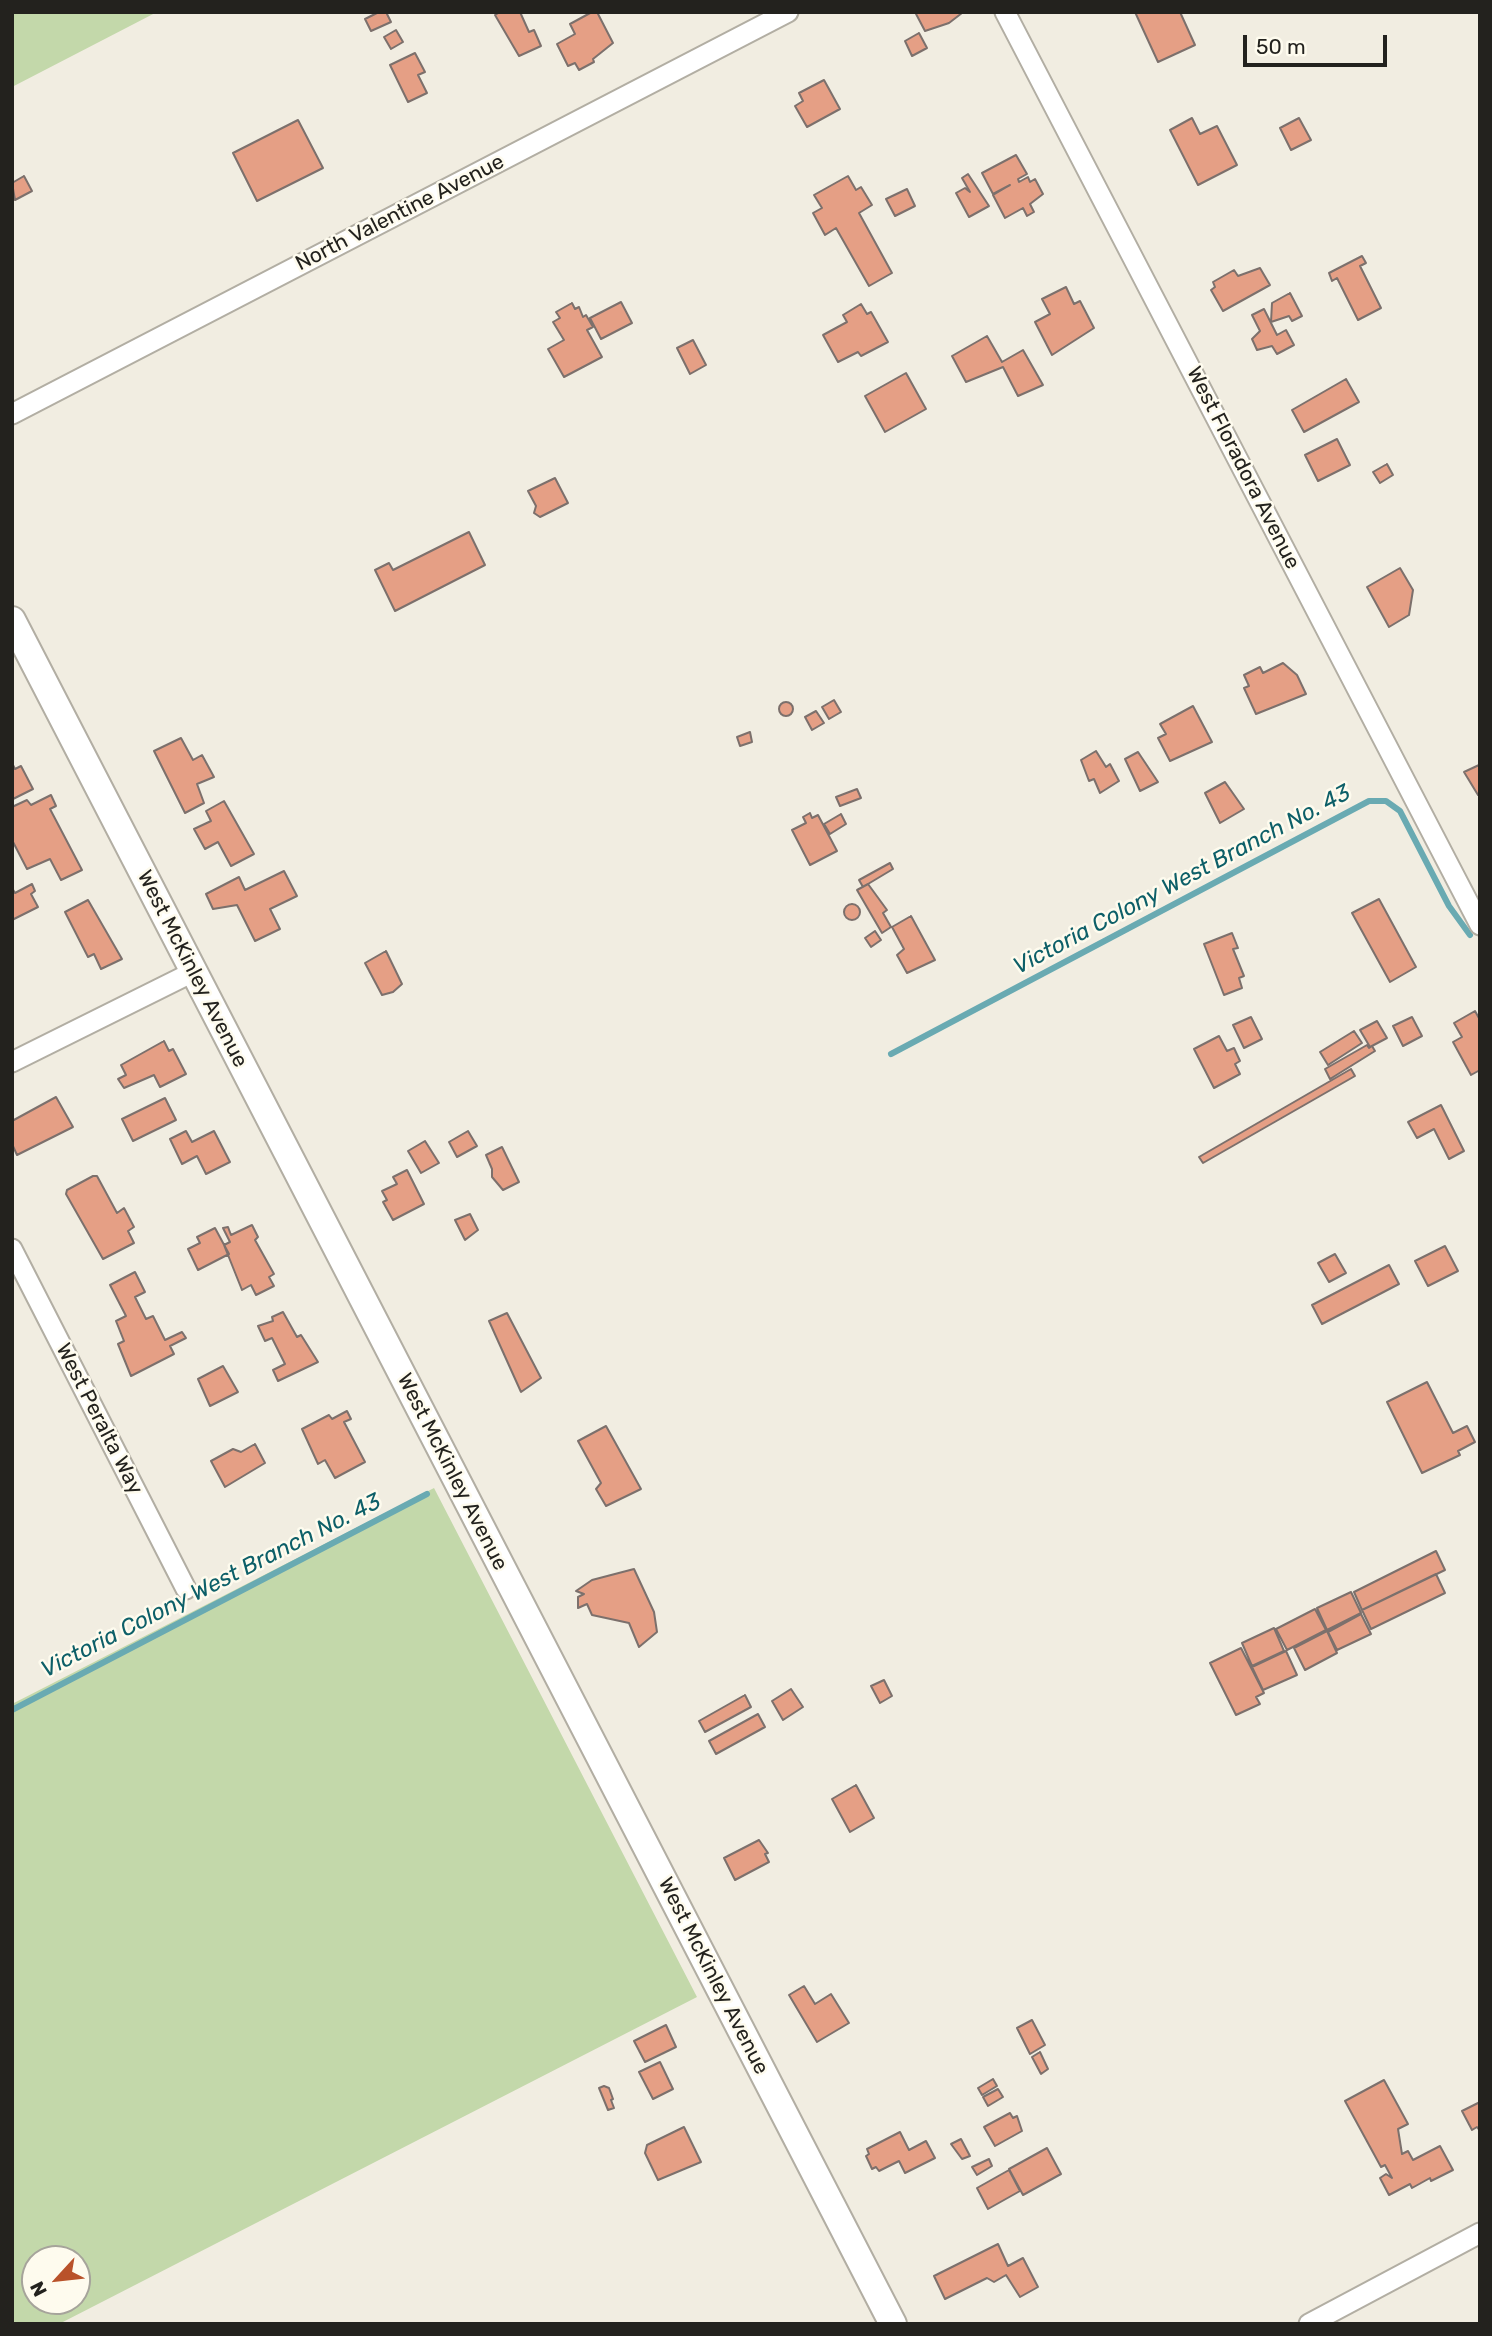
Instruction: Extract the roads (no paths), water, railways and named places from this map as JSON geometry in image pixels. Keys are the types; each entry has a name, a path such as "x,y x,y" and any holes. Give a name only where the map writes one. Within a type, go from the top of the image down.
{"main road":[{"name":"West McKinley Avenue","path":"12,620 893,2324"}],"street":[{"name":"North Valentine Avenue","path":"12,414 788,12"},
{"name":"West Floradora Avenue","path":"1005,12 1480,925"},
{"path":"12,1062 193,972"},
{"name":"West Peralta Way","path":"12,1249 186,1589"},
{"path":"1309,2324 1480,2233"}],"waterway":[{"name":"Victoria Colony West Branch No. 43","path":"891,1054 1369,801 1386,801 1400,811 1449,906 1470,935"},
{"name":"Victoria Colony West Branch No. 43","path":"12,1710 427,1494"}]}
